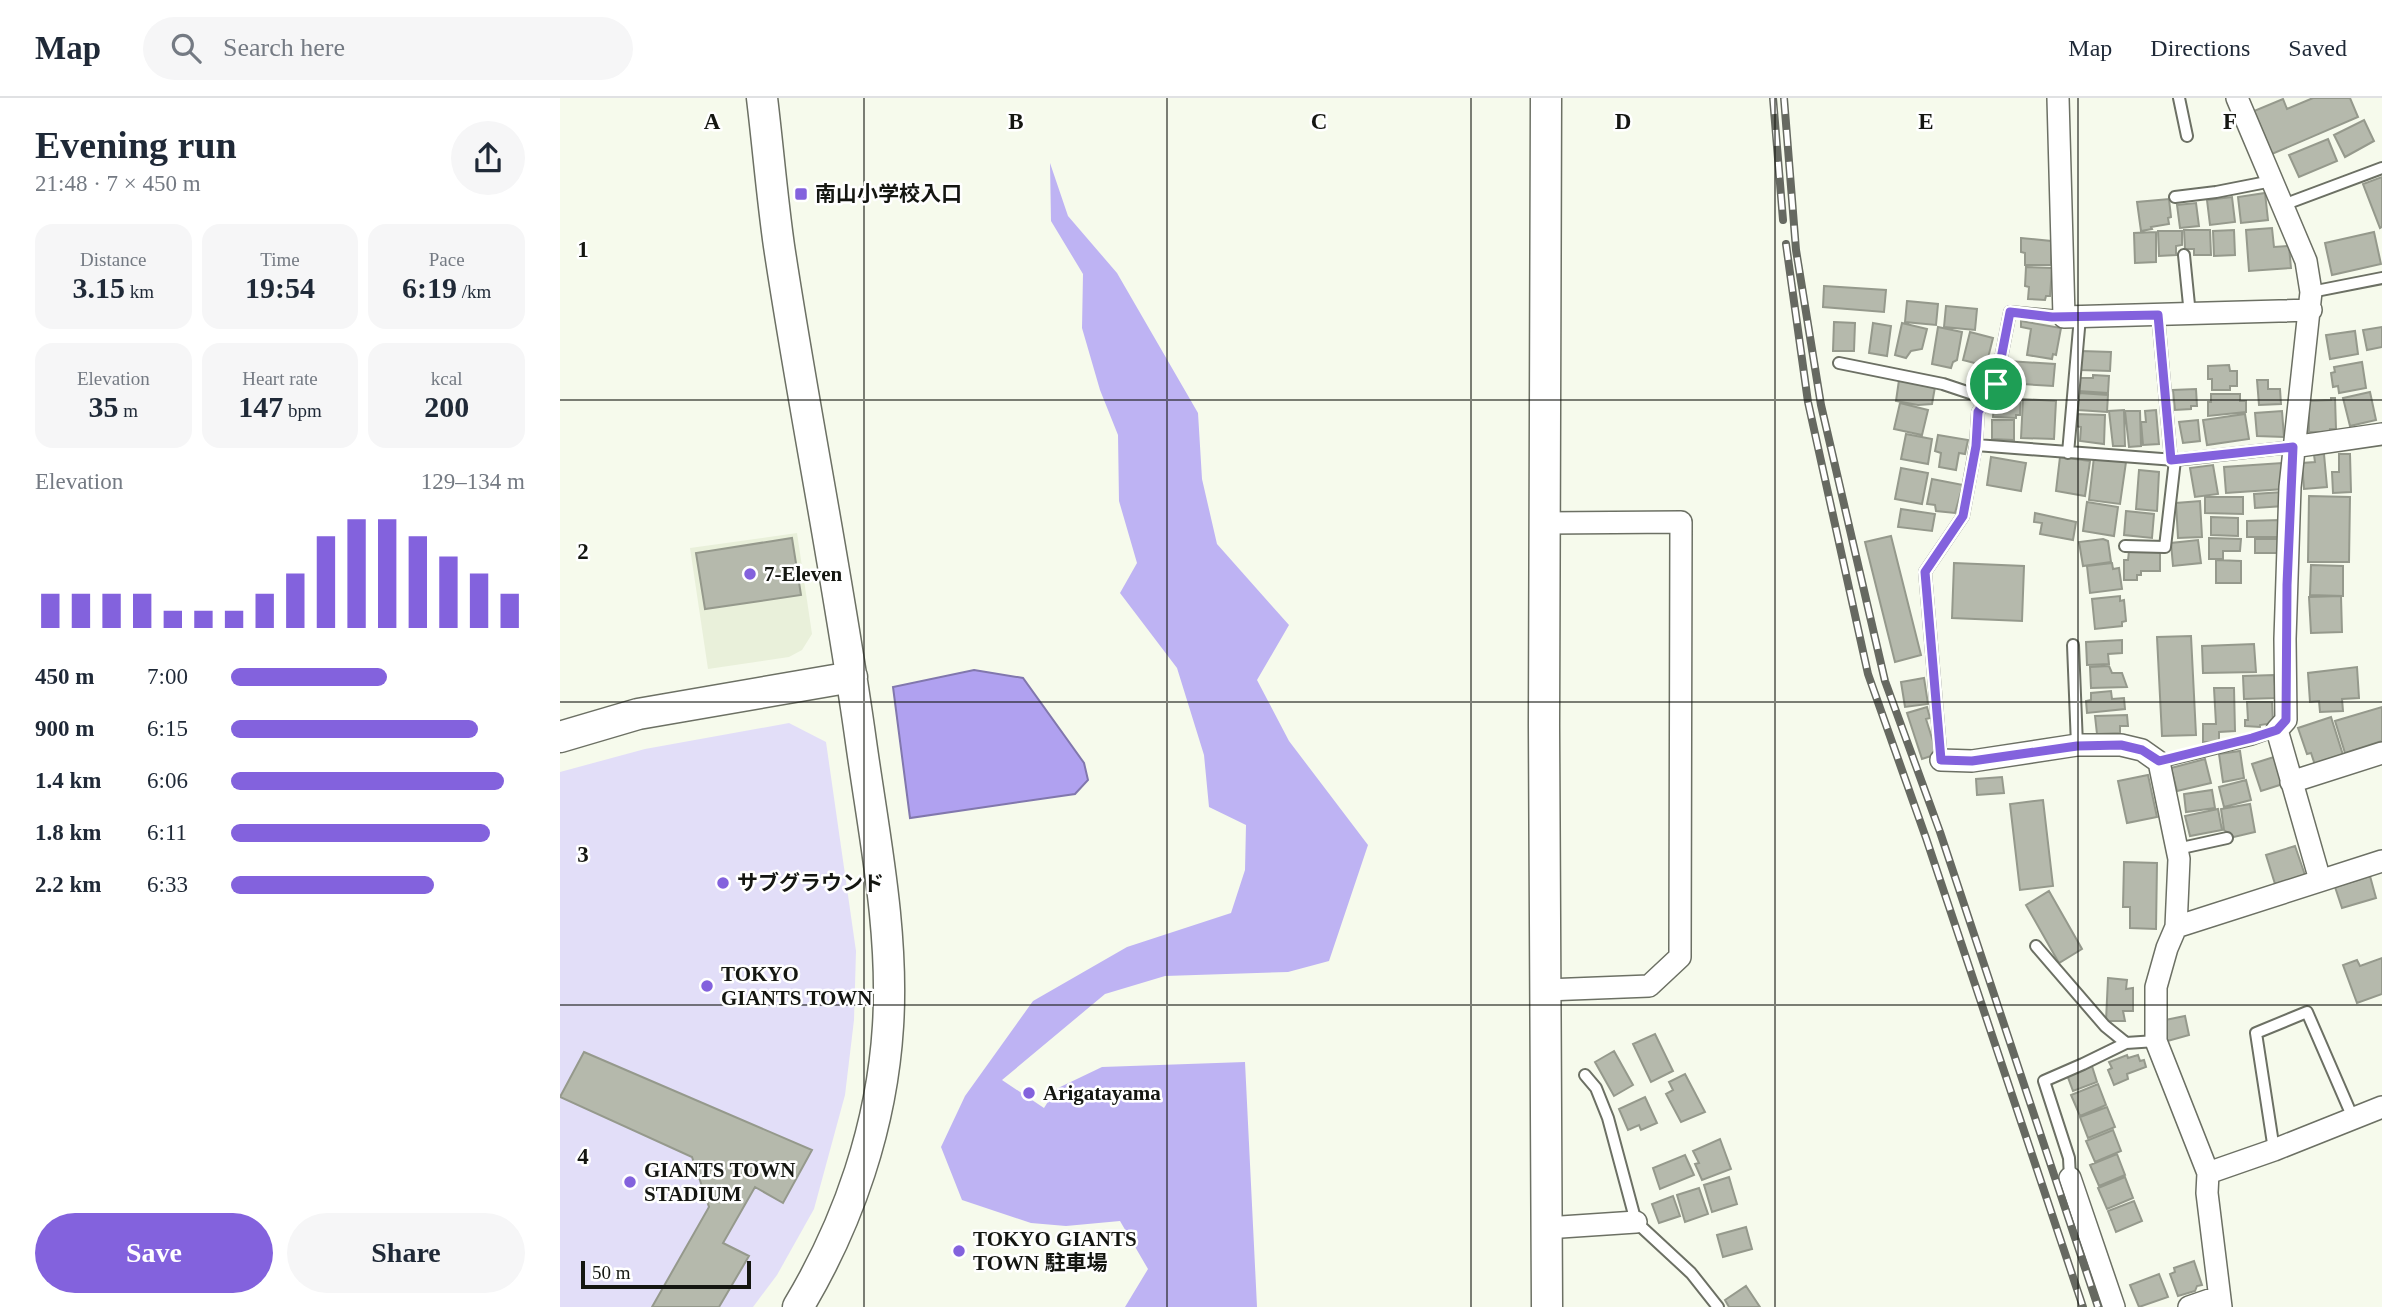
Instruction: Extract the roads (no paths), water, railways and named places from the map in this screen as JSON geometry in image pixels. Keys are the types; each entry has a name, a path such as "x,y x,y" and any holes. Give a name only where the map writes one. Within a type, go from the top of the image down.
{"street":[{"path":"762,98 779,245 852,677 888,956 888,1026 880,1093 865,1157 842,1222 798,1307"},
{"path":"1546,98 1546,1307"},
{"path":"2058,98 2072,317 2190,315 2311,301"},
{"path":"2244,100 2306,261 2311,301 2293,447 2286,625 2286,720 2277,730 2320,880"},
{"path":"2293,447 2382,434"},
{"path":"1545,523 1681,522 1680,957 1649,986 1546,990"},
{"path":"560,737 638,714 852,677"},
{"path":"1941,760 1972,761 2077,746 2121,745 2142,750 2159,761 2179,859 2176,927 2156,987 2156,1041 2208,1173 2207,1193 2220,1302 2189,1307"},
{"path":"2291,782 2382,752"},
{"path":"2176,927 2382,861"},
{"path":"2208,1173 2382,1107"},
{"path":"2070,1178 2114,1307"},
{"path":"1546,1228 1636,1222"}],"lane":[{"path":"2179,98 2187,136"},
{"path":"2283,205 2382,168"},
{"path":"2175,197 2273,181"},
{"path":"2184,255 2190,315"},
{"path":"2311,301 2382,278"},
{"path":"1941,760 1925,572 1963,516 1976,446 1978,412 1996,384 2010,312 2072,317 2068,453"},
{"path":"2124,547 2165,547 2173,460 2158,315"},
{"path":"1839,363 1943,384 1988,399"},
{"path":"1976,446 2173,460 2293,447"},
{"path":"2073,645 2077,746"},
{"path":"2159,761 2277,730"},
{"path":"2177,849 2227,838"},
{"path":"2036,946 2105,1026 2126,1042"},
{"path":"2274,1150 2256,1033 2307,1012 2353,1118"},
{"path":"2070,1178 2069,1158 2044,1080 2126,1042 2156,1041"},
{"path":"1585,1076 1596,1088 1608,1118 1636,1222 1691,1273 1718,1307"}],"railway":[{"path":"1773,98 1783,220"},
{"path":"1784,98 1796,250 1821,405 1885,681 1940,832 2098,1307"},
{"path":"1786,244 1808,402 1868,674 1926,838 2083,1307"}],"place":[{"name":"南山小学校入口","path":"801,194"},
{"name":"7-Eleven","path":"750,574"},
{"name":"サブグラウンド","path":"723,883"},
{"name":"TOKYO GIANTS TOWN","path":"707,986"},
{"name":"Arigatayama","path":"1029,1093"},
{"name":"GIANTS TOWN STADIUM","path":"630,1182"},
{"name":"TOKYO GIANTS TOWN 駐車場","path":"959,1251"}]}
